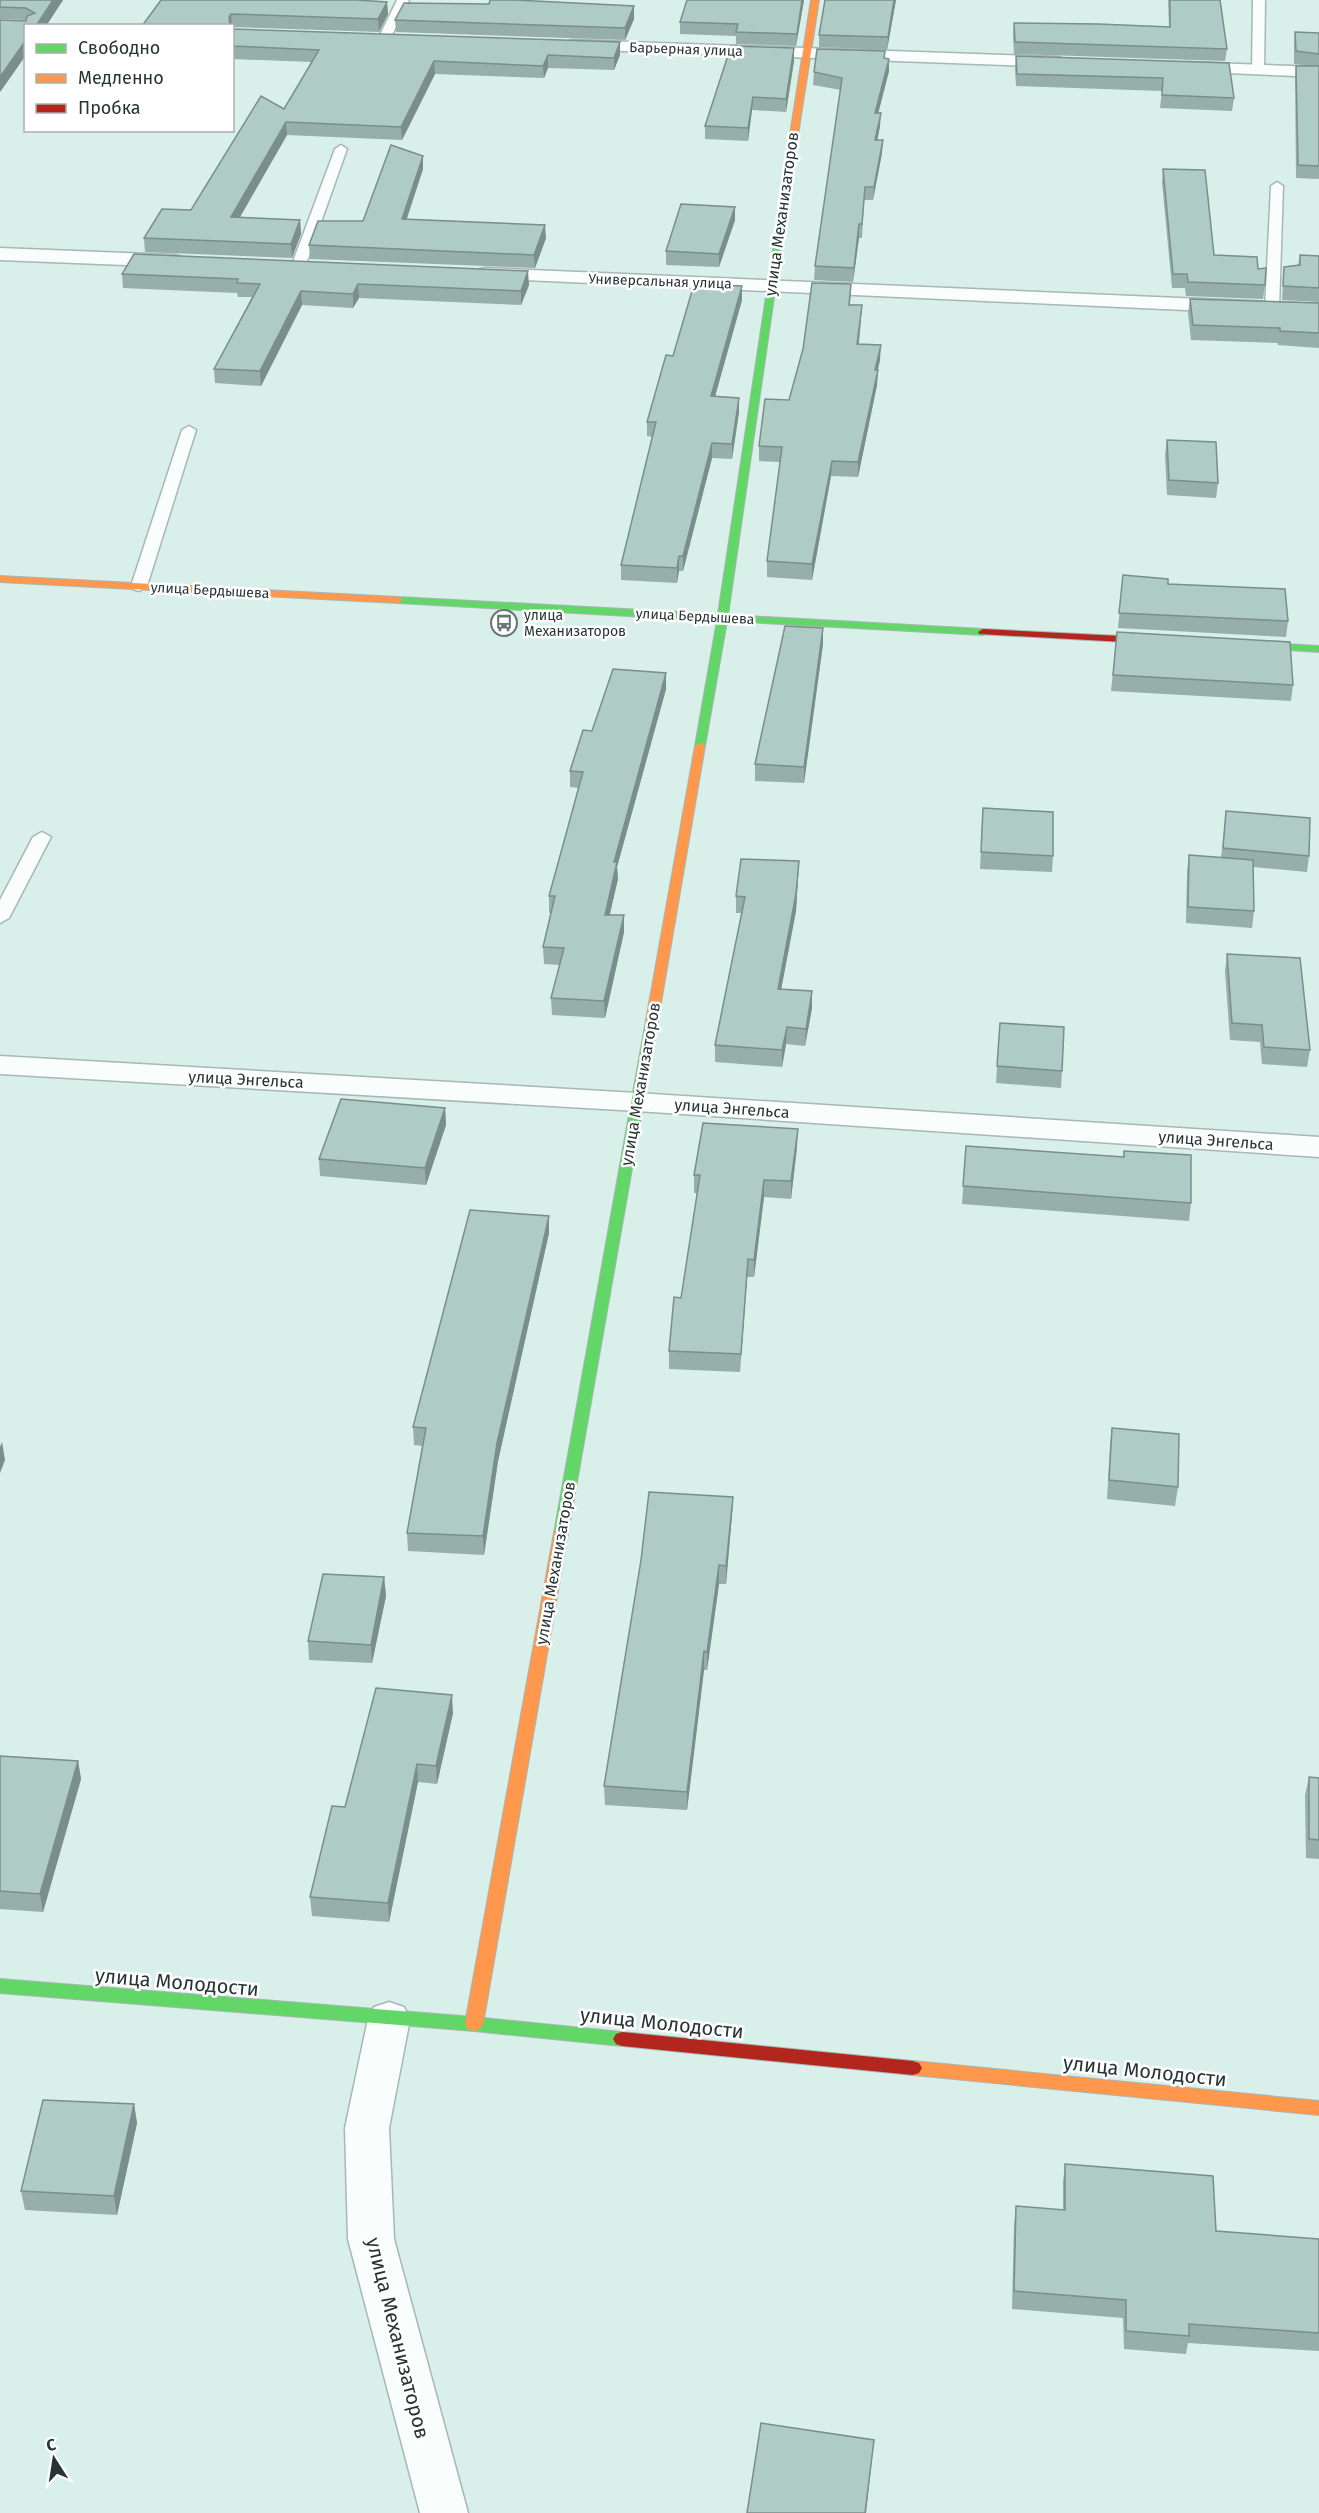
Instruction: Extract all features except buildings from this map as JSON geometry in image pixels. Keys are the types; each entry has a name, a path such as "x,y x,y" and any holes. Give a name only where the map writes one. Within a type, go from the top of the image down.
{"street":[{"name":"улица Механизаторов","path":"474,2025 723,618 770,286 815,0"},
{"path":"360,38 407,40"},
{"name":"Барьерная улица","path":"559,45 1079,63"},
{"path":"1162,66 1319,72"},
{"path":"0,254 191,262"},
{"path":"274,266 322,267"},
{"name":"Универсальная улица","path":"463,273 1319,310"},
{"name":"улица Бердышева","path":"0,579 1176,642"},
{"path":"1236,645 1319,649"},
{"name":"улица Энгельса","path":"0,1065 637,1102 1319,1147"},
{"name":"улица Молодости","path":"0,1986 474,2025 1319,2108"},
{"name":"улица Механизаторов","path":"388,2019 367,2128 370,2239 444,2513"}],"lane":[{"path":"384,39 403,0"},
{"path":"1258,70 1259,0"},
{"path":"298,267 340,150"},
{"path":"1272,309 1277,186"},
{"path":"139,586 189,430"},
{"path":"0,918 42,837"}],"traffic: fast":[{"path":"700,746 723,617 788,173"},
{"path":"398,600 983,632"},
{"path":"1246,645 1319,649"},
{"path":"561,1533 651,1026"},
{"path":"0,1986 474,2024 622,2039"}],"traffic: slow":[{"path":"788,173 815,0"},
{"path":"0,579 398,600"},
{"path":"651,1026 700,746"},
{"path":"474,2024 561,1533"},
{"path":"913,2068 1319,2108"}],"traffic: jam":[{"path":"983,632 1161,641"},
{"path":"622,2039 913,2068"}],"place":[{"name":"улица Механизаторов","path":"504,623"}]}
